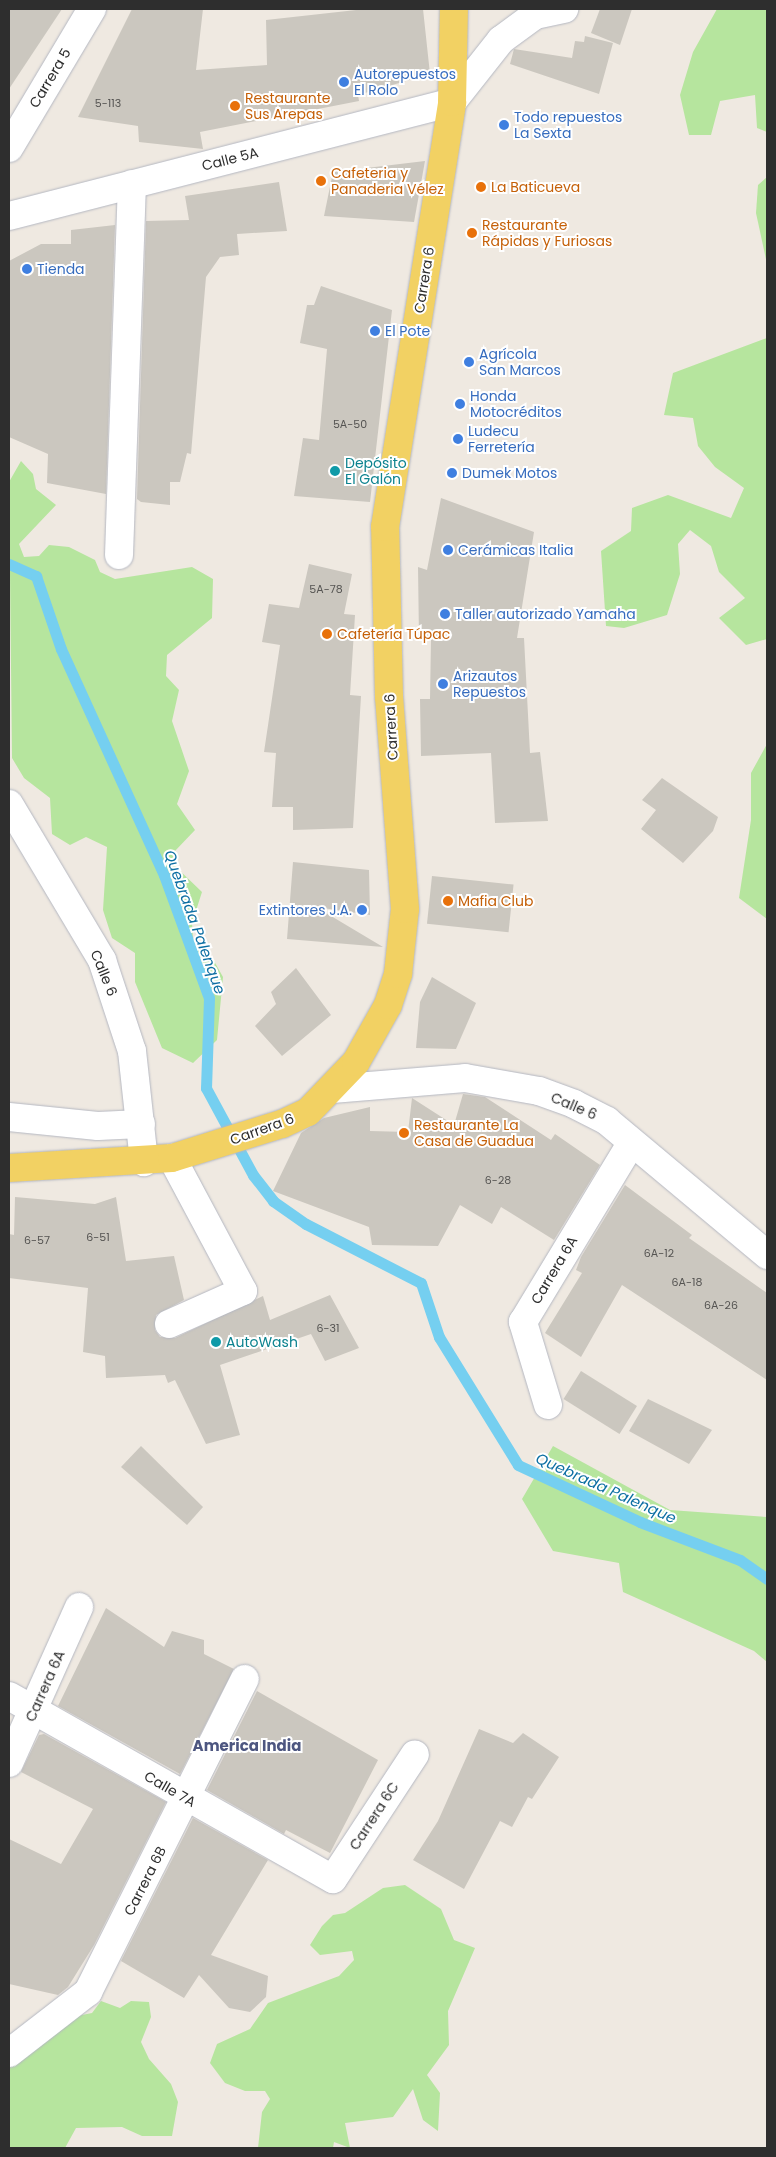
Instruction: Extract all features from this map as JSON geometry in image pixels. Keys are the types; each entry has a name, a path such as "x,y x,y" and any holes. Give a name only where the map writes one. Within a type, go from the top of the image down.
{"main road":[{"name":"Carrera 6","path":"9,1168 144,1162 178,1157 282,1124 308,1112 332,1089 374,1034 398,974 403,942 385,527 452,102 454,9"}],"street":[{"name":"Carrera 5","path":"9,148 92,9"},
{"path":"452,102 501,40 535,15 564,9"},
{"name":"Calle 5A","path":"9,216 452,102"},
{"path":"119,555 132,184"},
{"name":"Calle 6","path":"9,804 102,960 132,1051 144,1162"},
{"name":"Calle 6","path":"332,1089 428,1079 503,1083 574,1104 607,1121 631,1144 767,1254"},
{"path":"9,1117 98,1126 141,1124"},
{"name":"Carrera 6A","path":"548,1406 523,1322 631,1144"},
{"path":"169,1324 242,1291 178,1157"},
{"name":"Carrera 6A","path":"9,1763 35,1711 80,1607"},
{"name":"Carrera 6B","path":"9,2053 88,1992 187,1799 245,1679"},
{"name":"Calle 7A","path":"9,1696 187,1799 333,1879"},
{"name":"Carrera 6C","path":"333,1879 416,1754"}],"green space":[{"path":"717,9 767,9 767,132 757,128 755,95 720,101 711,135 689,135 680,95 693,52"},
{"path":"767,177 767,264 756,213 758,185"},
{"path":"767,338 767,639 746,645 719,618 745,598 719,572 711,546 690,530 678,544 680,574 667,615 624,628 606,626 601,551 631,531 632,508 668,495 731,518 744,488 715,467 698,446 693,418 664,415 673,373"},
{"path":"21,461 33,474 36,489 56,505 19,544 24,557 39,556 49,545 69,547 95,560 100,572 115,579 192,567 213,579 212,618 167,655 166,676 179,690 172,721 189,771 177,804 195,830 175,851 174,865 202,892 192,923 193,939 205,945 223,977 217,1040 193,1063 162,1048 135,982 135,953 112,938 103,910 107,847 86,837 70,845 52,834 50,798 24,778 12,758 9,482"},
{"path":"767,744 767,919 739,898 751,820 751,773"},
{"path":"553,1446 670,1510 767,1517 767,1662 754,1651 623,1592 619,1563 553,1551 522,1499"},
{"path":"405,1885 441,1909 454,1940 475,1948 448,2011 449,2045 427,2075 440,2093 438,2131 423,2120 413,2089 393,2117 345,2123 350,2148 334,2142 333,2148 258,2148 262,2112 270,2099 265,2091 245,2091 225,2083 210,2063 217,2044 250,2029 268,2003 339,1976 354,1960 352,1951 320,1955 310,1945 322,1926 333,1915 345,1913 383,1888"},
{"path":"101,2001 120,2008 131,2001 149,2002 151,2017 141,2042 149,2059 171,2084 178,2102 172,2136 142,2136 122,2127 76,2128 65,2148 9,2148 9,2066 67,2018 92,2013"}],"building":[{"path":"9,9 62,9 9,89"},
{"path":"132,9 203,9 196,70 267,65 266,20 365,9 423,9 430,74 358,95 359,101 200,132 203,149 139,142 138,126 78,117"},
{"path":"600,9 632,9 620,45 591,33"},
{"path":"585,36 613,43 599,94 510,64 514,49 572,58 575,41 584,42"},
{"path":"425,161 414,222 324,216 333,172"},
{"path":"279,182 287,231 237,234 239,255 220,257 206,277 191,454 187,453 180,482 170,482 170,505 141,502 137,499 146,221 189,220 185,196"},
{"path":"115,225 106,494 47,483 48,454 9,437 9,261 41,244 71,244 71,230"},
{"path":"321,286 392,310 370,502 294,496 303,438 319,440 327,349 300,343 307,305 314,305"},
{"path":"441,498 534,532 517,638 524,638 530,753 540,752 548,821 495,823 491,753 421,756 420,699 430,699 431,639 419,639 418,567 427,570"},
{"path":"309,564 352,574 344,614 355,615 350,695 361,696 353,828 293,830 293,807 272,807 276,753 264,752 280,645 262,642 269,604 299,608"},
{"path":"662,778 718,817 713,831 683,863 641,829 656,810 642,800"},
{"path":"293,862 369,870 370,915 316,907 383,947 287,939"},
{"path":"432,876 514,885 509,932 427,924"},
{"path":"296,968 331,1015 282,1056 255,1026 276,1004 271,992"},
{"path":"432,977 476,1003 456,1049 416,1048 420,1002"},
{"path":"463,1094 485,1097 551,1140 555,1134 600,1165 554,1240 501,1207 492,1224 460,1205 438,1246 372,1245 369,1227 273,1191 301,1133 324,1118 370,1107 370,1131 408,1132 412,1098 454,1125"},
{"path":"625,1185 692,1235 689,1238 767,1293 767,1380 622,1285 581,1357 545,1333 582,1273 576,1270 581,1257"},
{"path":"15,1197 95,1204 116,1197 126,1261 174,1256 184,1300 156,1315 155,1330 160,1337 175,1338 263,1296 270,1320 330,1295 359,1348 325,1361 311,1334 220,1365 240,1435 206,1444 175,1380 168,1383 165,1375 106,1378 105,1356 83,1352 88,1288 9,1278 9,1234 14,1235"},
{"path":"581,1371 637,1406 619,1434 564,1399"},
{"path":"648,1399 712,1430 689,1464 629,1431"},
{"path":"141,1446 203,1507 187,1525 121,1467"},
{"path":"106,1608 164,1647 172,1631 204,1640 204,1654 234,1669 180,1774 58,1706"},
{"path":"257,1691 378,1760 330,1853 286,1830 284,1834 207,1790"},
{"path":"479,1729 513,1743 523,1733 559,1757 532,1799 528,1797 512,1827 500,1821 464,1889 413,1860 438,1821"},
{"path":"44,1734 166,1802 94,1945 68,1987 58,1995 9,1984 9,1839 61,1864 93,1809 21,1772 39,1735"},
{"path":"193,1818 268,1860 211,1955 268,1976 266,1997 250,2012 229,2008 199,1975 184,1998 121,1961"}],"waterway":[{"name":"Quebrada Palenque","path":"9,564 36,576 61,649 164,875 209,998 206,1088 253,1175 273,1201 306,1224 421,1283 439,1337 518,1465 640,1522 740,1560 767,1579"}],"place":[{"name":"Autorepuestos El Rolo","path":"344,82"},
{"name":"Restaurante Sus Arepas","path":"235,106"},
{"name":"Todo repuestos La Sexta","path":"504,125"},
{"name":"Cafeteria y Panaderia Vélez","path":"321,181"},
{"name":"La Baticueva","path":"481,187"},
{"name":"Restaurante Rápidas y Furiosas","path":"472,233"},
{"name":"Tienda","path":"27,269"},
{"name":"El Pote","path":"375,331"},
{"name":"Agrícola San Marcos","path":"469,362"},
{"name":"Honda Motocréditos","path":"460,404"},
{"name":"Ludecu Ferretería","path":"458,439"},
{"name":"Depósito El Galón","path":"335,471"},
{"name":"Dumek Motos","path":"452,473"},
{"name":"Cerámicas Italia","path":"448,550"},
{"name":"Taller autorizado Yamaha","path":"445,614"},
{"name":"Cafetería Túpac","path":"327,634"},
{"name":"Arizautos Repuestos","path":"443,684"},
{"name":"Mafia Club","path":"448,901"},
{"name":"Extintores J.A.","path":"362,910"},
{"name":"Restaurante La Casa de Guadua","path":"404,1133"},
{"name":"AutoWash","path":"216,1342"}],"district":[{"name":"America India","path":"247,1746"}]}
